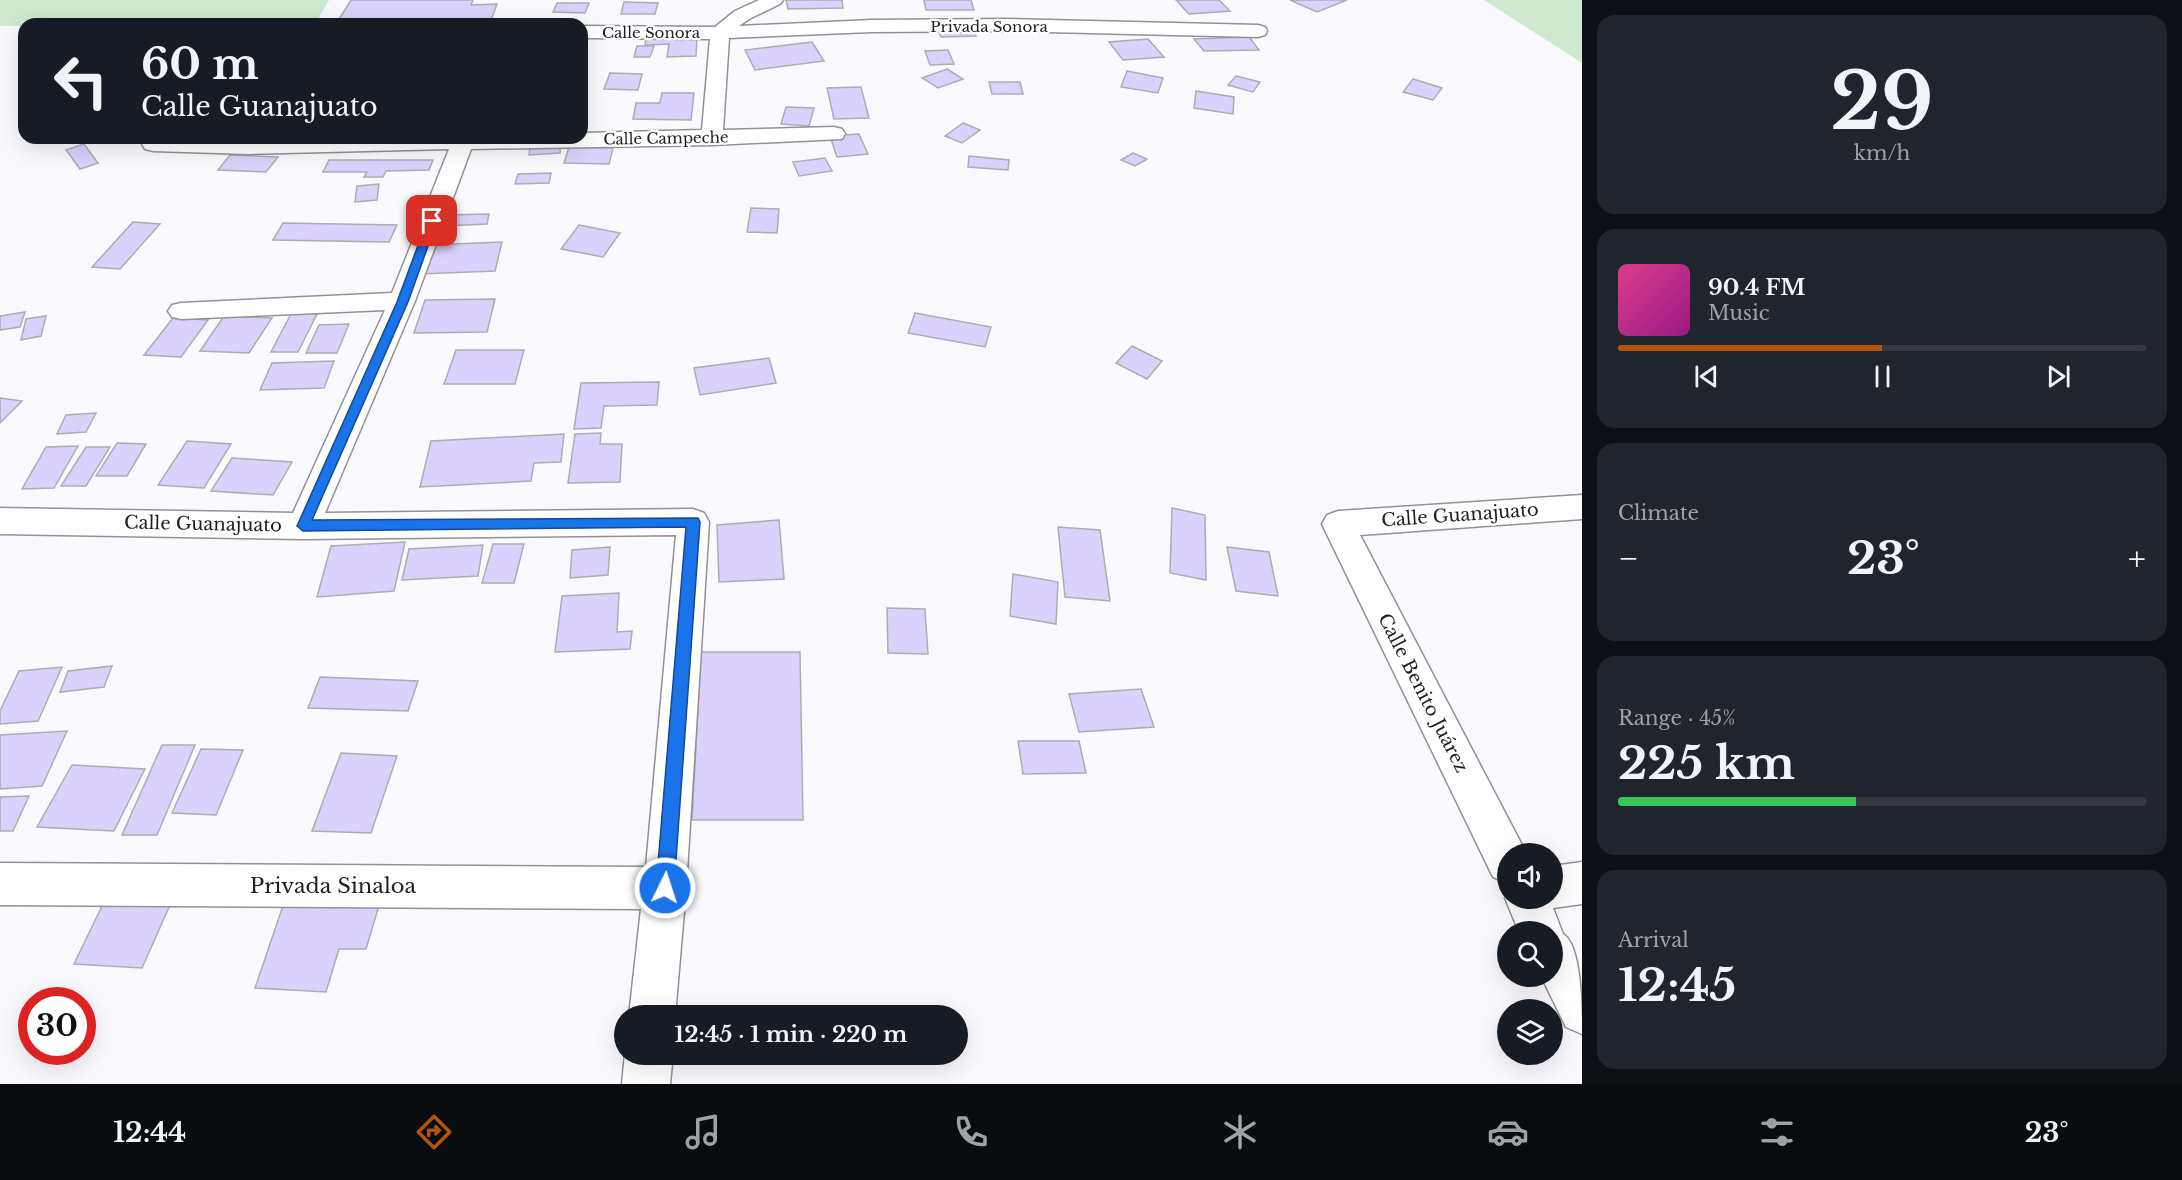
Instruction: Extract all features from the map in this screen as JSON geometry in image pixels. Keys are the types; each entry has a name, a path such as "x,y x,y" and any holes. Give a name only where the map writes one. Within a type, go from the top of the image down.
{"street":[{"path":"712,138 720,33 742,15 774,0"},
{"name":"Privada Sonora","path":"720,33 872,26 1008,25 1258,30"},
{"name":"Calle Sonora","path":"588,32 720,33"},
{"name":"Calle Campeche","path":"588,139 834,134"},
{"name":"Calle Campeche","path":"153,144 248,147 340,144"},
{"path":"303,526 402,302 461,144"},
{"path":"181,311 402,302"},
{"name":"Calle Guanajuato","path":"1338,524 1582,507"},
{"name":"Calle Guanajuato","path":"0,520 303,526 693,522 665,888"},
{"name":"Calle Benito Juárez","path":"1338,524 1498,843"},
{"path":"1563,886 1582,883"},
{"name":"Privada Sinaloa","path":"0,884 665,888"},
{"path":"653,1005 665,888"},
{"path":"1563,974 1582,1011"},
{"path":"646,1084 648,1065"}],"green space":[{"path":"0,0 329,0 319,18 18,18 18,26 0,26"},
{"path":"1484,0 1582,0 1582,63"}],"building":[{"path":"351,0 473,0 471,5 497,4 492,18 340,18"},
{"path":"786,0 842,0 843,8 788,9"},
{"path":"924,0 971,0 974,10 926,10"},
{"path":"1176,0 1219,0 1230,11 1189,14"},
{"path":"1290,0 1347,0 1317,12"},
{"path":"624,2 658,3 655,14 621,14"},
{"path":"557,3 589,3 585,13 553,12"},
{"path":"971,26 976,36 941,37 937,28"},
{"path":"697,37 696,56 667,57 669,44 645,45 646,38"},
{"path":"1249,37 1259,50 1204,51 1194,39"},
{"path":"1148,39 1164,57 1123,60 1109,42"},
{"path":"812,42 824,61 755,70 745,50"},
{"path":"637,46 654,46 650,57 634,57"},
{"path":"948,50 954,64 930,65 925,51"},
{"path":"947,69 963,79 938,88 922,78"},
{"path":"1127,71 1163,78 1158,93 1121,87"},
{"path":"610,73 642,74 638,90 604,89"},
{"path":"1236,76 1260,82 1253,92 1228,85"},
{"path":"1413,79 1442,88 1433,100 1403,92"},
{"path":"989,82 1020,82 1023,94 992,94"},
{"path":"861,87 869,118 834,119 827,88"},
{"path":"1196,91 1234,97 1233,114 1194,108"},
{"path":"662,93 694,93 691,120 633,119 636,103 660,103"},
{"path":"786,107 814,108 809,126 781,124"},
{"path":"963,123 980,130 962,143 945,136"},
{"path":"859,134 868,154 837,157 830,136"},
{"path":"84,144 98,163 80,169 66,150"},
{"path":"531,144 561,144 560,153 529,155"},
{"path":"569,147 613,148 609,164 564,163"},
{"path":"1133,153 1147,159 1135,166 1121,160"},
{"path":"230,155 278,157 266,172 218,170"},
{"path":"969,156 1009,160 1008,170 968,167"},
{"path":"825,158 832,171 799,176 793,162"},
{"path":"329,160 433,160 429,170 386,171 383,177 364,177 367,172 323,172"},
{"path":"551,173 549,183 515,184 518,174"},
{"path":"379,184 377,200 355,202 357,186"},
{"path":"751,208 779,209 777,233 747,232"},
{"path":"489,214 487,224 444,226 446,215"},
{"path":"133,222 160,224 120,269 92,267"},
{"path":"283,223 397,225 389,242 273,240"},
{"path":"579,225 620,233 603,257 561,249"},
{"path":"502,242 495,271 420,274 429,245"},
{"path":"495,299 487,332 414,333 425,300"},
{"path":"25,312 20,327 0,330 0,316"},
{"path":"292,312 318,312 298,352 271,352"},
{"path":"915,313 991,327 985,347 908,333"},
{"path":"46,316 41,336 21,340 26,319"},
{"path":"224,316 272,318 249,353 200,351"},
{"path":"173,318 208,320 181,357 144,355"},
{"path":"349,324 337,353 306,353 319,325"},
{"path":"1132,346 1162,361 1147,379 1116,363"},
{"path":"456,350 524,350 515,384 444,384"},
{"path":"769,358 776,383 700,395 694,368"},
{"path":"334,361 324,388 260,390 272,363"},
{"path":"659,382 657,405 604,406 601,428 574,429 581,383"},
{"path":"0,398 22,401 0,423"},
{"path":"96,413 86,432 57,434 66,415"},
{"path":"601,433 600,444 622,444 620,482 568,483 575,434"},
{"path":"564,434 561,462 534,463 531,481 420,487 431,441"},
{"path":"187,441 231,444 204,488 158,485"},
{"path":"117,443 146,444 127,476 96,476"},
{"path":"78,446 54,488 22,489 46,447"},
{"path":"86,447 110,447 86,486 61,486"},
{"path":"232,458 292,462 273,495 211,491"},
{"path":"1172,508 1205,515 1206,580 1170,573"},
{"path":"779,520 784,579 719,582 717,525"},
{"path":"1058,527 1100,530 1110,601 1065,597"},
{"path":"405,542 394,591 317,597 331,546"},
{"path":"493,544 524,544 514,583 482,583"},
{"path":"483,545 478,576 402,580 409,549"},
{"path":"610,547 608,575 570,578 572,550"},
{"path":"1227,547 1269,552 1278,596 1236,591"},
{"path":"1013,574 1058,582 1056,624 1010,616"},
{"path":"619,593 617,632 632,631 630,649 555,652 562,596"},
{"path":"887,608 925,609 928,654 888,653"},
{"path":"701,652 800,652 803,820 692,820"},
{"path":"112,666 104,687 60,692 68,671"},
{"path":"62,667 38,721 0,724 0,711 19,671"},
{"path":"320,677 418,681 408,711 308,708"},
{"path":"1141,689 1154,727 1079,732 1069,694"},
{"path":"67,731 42,786 0,789 0,735"},
{"path":"1018,741 1079,741 1086,773 1023,774"},
{"path":"162,745 195,745 157,835 122,835"},
{"path":"201,749 243,750 216,815 172,813"},
{"path":"341,753 397,756 371,833 312,831"},
{"path":"72,765 145,769 114,831 37,827"},
{"path":"29,796 13,831 0,831 0,797"},
{"path":"287,894 381,899 366,949 339,949 326,992 255,988"},
{"path":"104,902 170,905 142,968 74,964"}],"route":[{"path":"432,221 402,302 303,526 693,522 665,888"}]}
